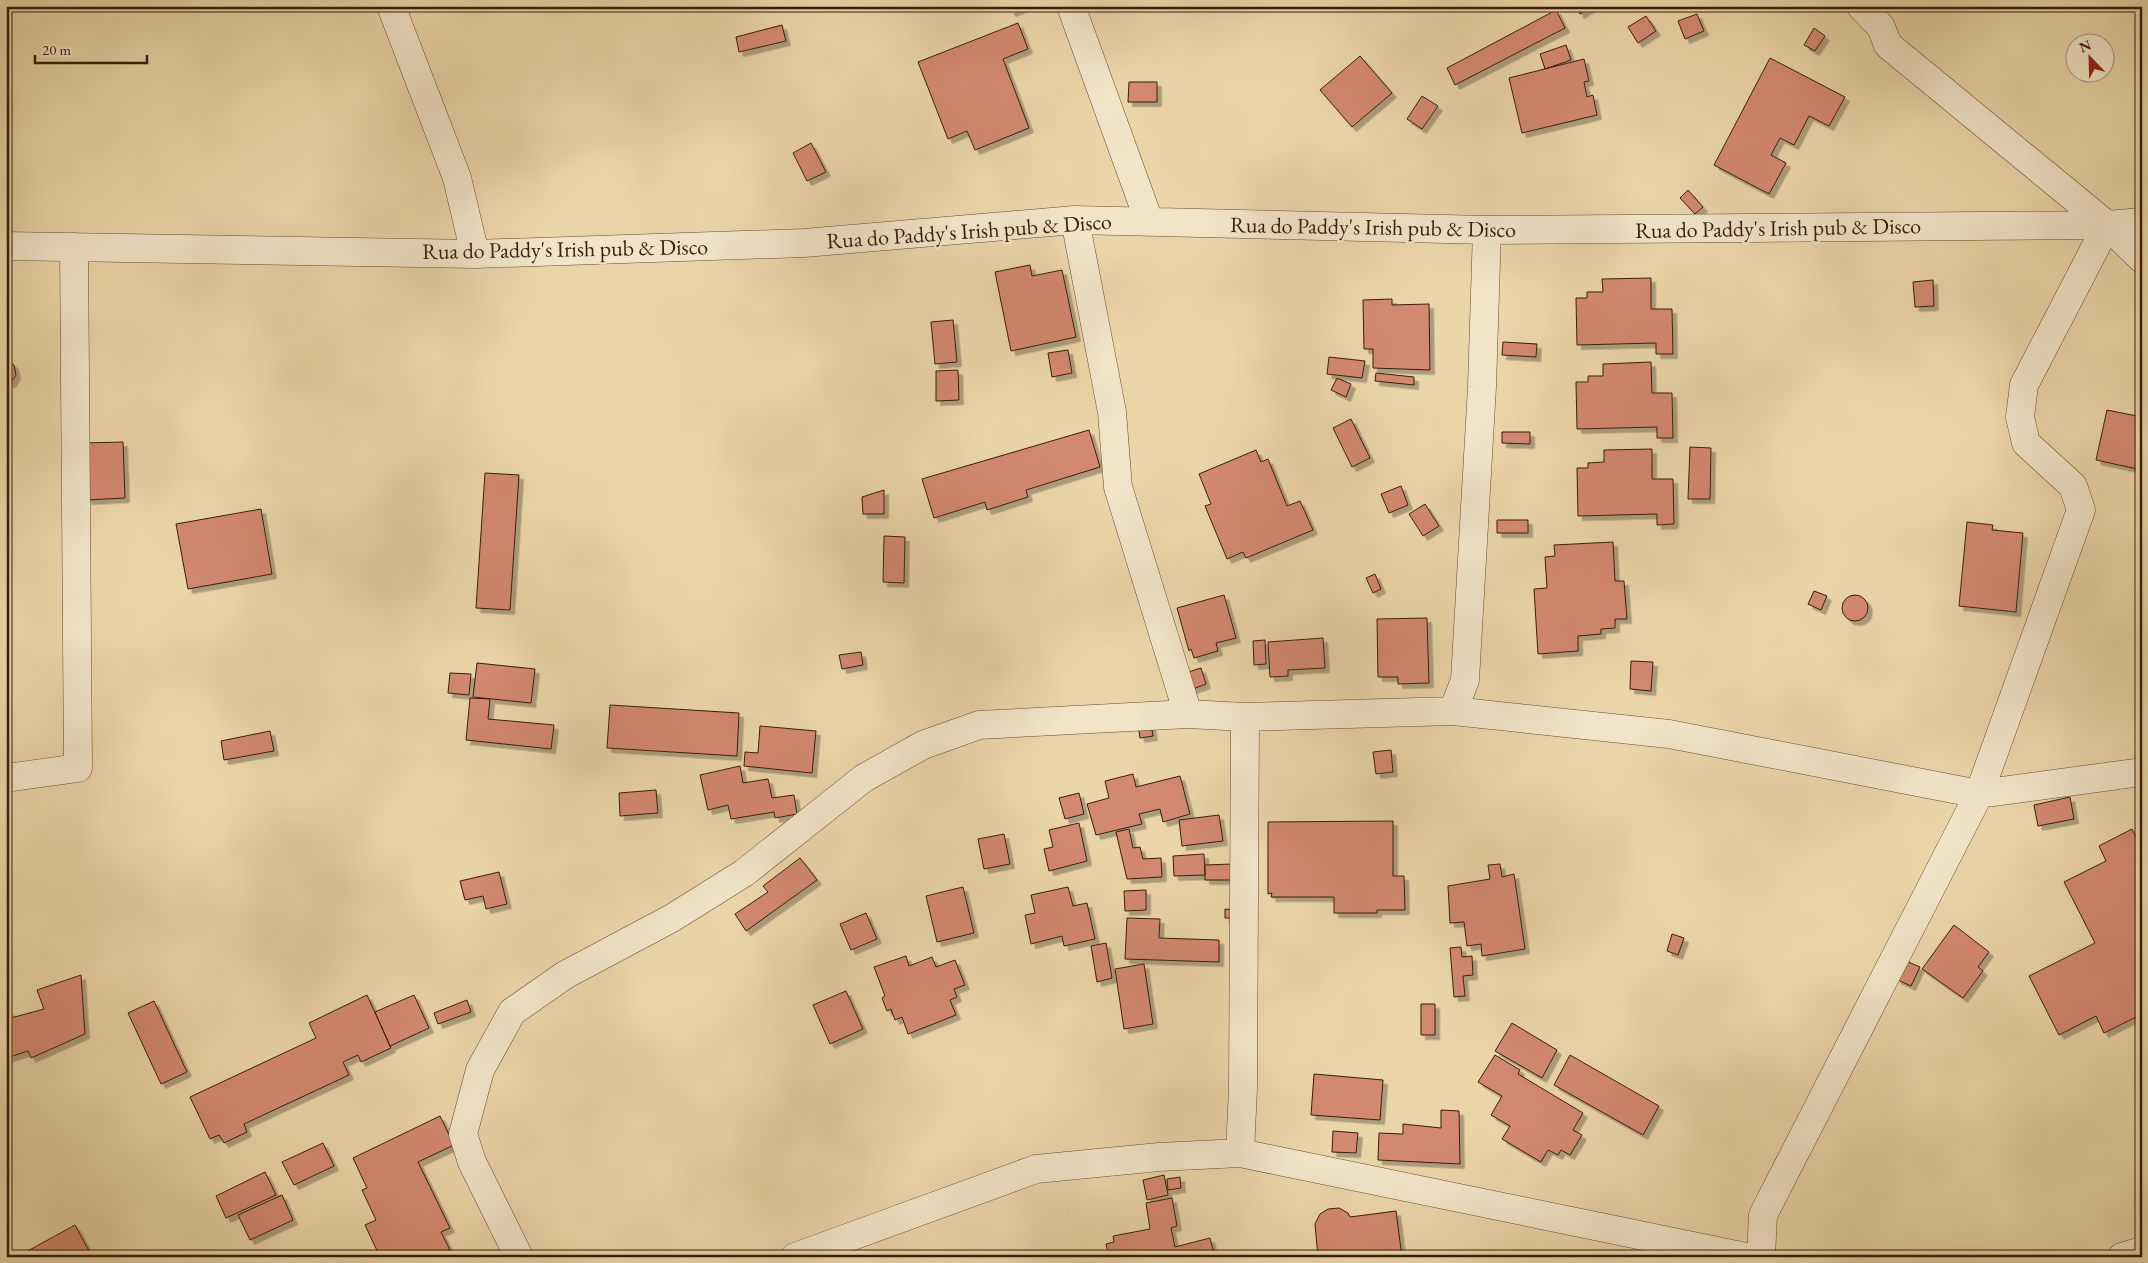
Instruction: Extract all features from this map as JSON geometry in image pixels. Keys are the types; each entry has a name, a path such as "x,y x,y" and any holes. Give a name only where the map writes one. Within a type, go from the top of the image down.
{"street":[{"path":"392,6 456,178 475,254"},
{"path":"1071,6 1149,221"},
{"path":"1861,6 1881,27 1888,45 2107,225 2142,260"},
{"path":"1075,220 1112,412 1118,488 1188,714"},
{"name":"Rua do Paddy's Irish pub & Disco","path":"6,246 475,254 804,243 1075,220 1487,230 2107,225 2142,222"},
{"path":"1761,1257 1763,1215 1979,794 2081,510 2074,486 2026,442 2020,417 2024,385 2107,225"},
{"path":"1453,711 1465,680 1482,388 1487,230"},
{"path":"6,778 78,768 74,247"},
{"path":"518,1257 472,1162 463,1134 480,1070 512,1012 566,975 672,918 744,873 864,778 923,745 978,725 1188,714 1246,717 1453,711 1669,734 1979,794 2142,772"},
{"path":"1240,1153 1243,1068 1246,717"},
{"path":"795,1257 1036,1169 1159,1157 1240,1153 1746,1257"},
{"path":"2122,1257 2142,1251"}],"building":[{"path":"1009,6 1027,6 1011,12"},
{"path":"1575,6 1593,6 1580,14"},
{"path":"1556,10 1565,28 1455,85 1447,68"},
{"path":"1697,14 1704,31 1685,39 1678,21"},
{"path":"1646,16 1656,31 1638,43 1628,27"},
{"path":"1018,23 1028,49 1003,59 1029,128 975,150 967,131 948,139 918,62"},
{"path":"782,25 786,41 739,52 736,37"},
{"path":"1814,28 1825,36 1815,51 1804,45"},
{"path":"1566,45 1571,60 1545,69 1540,54"},
{"path":"1360,56 1392,93 1352,127 1320,90"},
{"path":"1770,58 1845,97 1829,126 1809,116 1794,145 1780,138 1771,155 1786,163 1769,194 1714,165"},
{"path":"1584,59 1589,81 1584,82 1587,97 1593,95 1597,115 1522,133 1509,78"},
{"path":"1129,82 1157,82 1157,102 1128,102"},
{"path":"1422,96 1438,106 1422,129 1407,119"},
{"path":"811,143 826,172 807,181 793,153"},
{"path":"1688,190 1703,207 1695,214 1680,198"},
{"path":"1030,265 1032,276 1062,270 1076,337 1011,351 995,272"},
{"path":"1651,278 1651,309 1672,309 1673,354 1656,354 1656,343 1577,345 1576,298 1587,298 1587,292 1603,292 1602,279"},
{"path":"1933,280 1934,306 1915,307 1913,282"},
{"path":"1392,299 1392,305 1429,304 1430,370 1373,368 1373,349 1364,349 1363,300"},
{"path":"953,320 957,362 935,364 931,322"},
{"path":"1503,342 1537,344 1536,357 1502,355"},
{"path":"1068,350 1072,373 1052,377 1048,353"},
{"path":"1329,357 1365,361 1362,378 1327,374"},
{"path":"6,358 14,365 16,375 11,383 6,384"},
{"path":"1651,362 1652,393 1672,393 1673,438 1657,438 1657,427 1577,429 1576,382 1588,382 1588,376 1603,376 1603,364"},
{"path":"958,370 959,400 936,401 936,371"},
{"path":"1376,373 1414,377 1414,385 1375,381"},
{"path":"1337,378 1351,384 1346,397 1331,390"},
{"path":"2107,410 2142,417 2142,470 2096,460"},
{"path":"1351,419 1370,458 1352,467 1333,428"},
{"path":"1089,430 1100,467 1026,490 1028,497 987,510 985,502 934,518 922,479"},
{"path":"1502,432 1530,432 1530,444 1502,443"},
{"path":"123,442 125,498 87,500 84,443"},
{"path":"1690,447 1711,448 1710,499 1688,499"},
{"path":"1652,449 1652,479 1673,479 1674,524 1657,525 1657,514 1578,516 1577,468 1588,468 1588,463 1604,462 1604,450"},
{"path":"1256,450 1261,462 1268,459 1287,506 1300,501 1313,530 1246,558 1243,552 1227,559 1205,506 1211,504 1199,474"},
{"path":"485,473 519,475 510,610 476,608"},
{"path":"1401,486 1408,505 1389,513 1381,494"},
{"path":"884,490 884,514 863,514 862,497"},
{"path":"1425,504 1439,526 1423,536 1409,514"},
{"path":"261,509 272,574 188,589 176,524"},
{"path":"1497,520 1528,520 1528,533 1497,533"},
{"path":"1967,522 1993,525 1992,530 2023,533 2016,612 1959,606"},
{"path":"884,536 905,537 904,583 883,582"},
{"path":"1613,542 1615,581 1624,581 1627,619 1615,619 1615,628 1601,629 1601,634 1578,636 1578,651 1538,654 1534,589 1547,588 1545,557 1555,556 1554,545"},
{"path":"1375,574 1381,589 1373,593 1366,578"},
{"path":"1814,591 1827,596 1821,610 1808,604"},
{"path":"1224,595 1236,638 1216,643 1218,651 1194,658 1191,649 1189,651 1177,608"},
{"path":"1855,595 1864,599 1868,608 1864,617 1855,621 1846,617 1842,608 1846,599"},
{"path":"1427,618 1429,683 1398,684 1398,677 1378,677 1377,619"},
{"path":"1323,638 1325,668 1288,670 1288,676 1270,677 1268,642"},
{"path":"1265,640 1266,664 1254,665 1253,641"},
{"path":"861,652 863,665 842,669 839,655"},
{"path":"1631,661 1653,662 1651,691 1630,689"},
{"path":"477,663 535,669 531,703 473,697"},
{"path":"1201,668 1206,684 1190,690 1185,673"},
{"path":"450,673 471,674 469,695 448,693"},
{"path":"470,698 490,699 488,719 554,725 551,749 466,740"},
{"path":"610,705 739,713 737,756 607,748"},
{"path":"1151,724 1153,736 1140,738 1138,725"},
{"path":"760,726 816,731 812,773 744,766 745,752 758,753"},
{"path":"270,731 274,751 224,760 221,741"},
{"path":"1391,750 1393,772 1376,774 1373,752"},
{"path":"740,766 743,783 768,779 772,798 794,795 797,814 775,818 774,812 731,819 728,805 708,810 700,775"},
{"path":"1133,774 1136,787 1180,776 1190,814 1163,822 1160,809 1139,814 1142,824 1096,835 1087,804 1109,798 1105,781"},
{"path":"656,790 658,813 620,816 619,793"},
{"path":"1079,793 1084,814 1065,819 1059,798"},
{"path":"2070,797 2074,819 2038,826 2034,805"},
{"path":"1219,815 1223,841 1182,846 1179,820"},
{"path":"1393,821 1393,876 1404,876 1405,910 1377,910 1377,913 1334,913 1334,897 1271,897 1272,893 1268,894 1268,822"},
{"path":"1079,823 1087,861 1049,871 1044,849 1053,847 1049,830"},
{"path":"1129,829 1133,848 1140,847 1143,859 1161,858 1162,877 1127,879 1116,832"},
{"path":"2132,829 2142,849 2142,993 2138,995 2142,1003 2142,1014 2104,1033 2096,1016 2059,1035 2029,976 2095,943 2064,882 2106,861 2099,846"},
{"path":"1004,834 1010,864 984,869 978,839"},
{"path":"1204,854 1205,875 1174,876 1173,856"},
{"path":"800,858 817,880 746,931 735,914 768,892 763,886"},
{"path":"1232,864 1232,880 1205,880 1205,865"},
{"path":"1500,864 1502,877 1514,874 1525,949 1482,956 1481,944 1467,946 1464,922 1450,923 1448,886 1490,879 1488,865"},
{"path":"499,872 507,904 486,909 483,896 465,900 460,881"},
{"path":"963,887 974,933 937,942 926,896"},
{"path":"1068,887 1073,906 1087,903 1095,939 1064,946 1062,936 1031,944 1025,915 1035,913 1031,895"},
{"path":"1146,890 1146,910 1125,911 1124,891"},
{"path":"1225,909 1235,910 1234,918 1225,918"},
{"path":"866,913 877,939 851,950 840,924"},
{"path":"1127,918 1160,919 1159,938 1219,940 1219,962 1125,959"},
{"path":"1954,925 1989,952 1978,967 1983,971 1963,998 1922,969"},
{"path":"1672,934 1684,938 1678,955 1667,951"},
{"path":"1106,943 1112,978 1097,982 1091,946"},
{"path":"1461,947 1462,957 1472,956 1473,975 1463,976 1465,996 1454,997 1450,948"},
{"path":"906,956 909,966 932,957 936,967 955,960 965,985 954,989 957,997 950,1000 956,1015 908,1034 902,1017 895,1020 891,1009 887,1011 882,998 885,996 874,967"},
{"path":"1906,961 1920,967 1911,986 1896,979"},
{"path":"1144,964 1153,1024 1124,1029 1115,969"},
{"path":"81,975 85,1034 31,1058 28,1051 6,1058 6,1008 10,1012 11,1018 44,1009 37,990"},
{"path":"846,991 863,1029 830,1044 813,1005"},
{"path":"367,995 391,1048 361,1062 358,1055 343,1062 349,1075 244,1124 247,1132 224,1143 219,1135 210,1139 190,1097 316,1038 309,1023"},
{"path":"414,995 429,1028 390,1046 375,1012"},
{"path":"467,1000 471,1012 438,1024 434,1013"},
{"path":"154,1001 187,1072 161,1084 128,1013"},
{"path":"1421,1004 1435,1004 1435,1035 1421,1035"},
{"path":"1512,1023 1557,1050 1542,1078 1495,1051"},
{"path":"1495,1055 1520,1070 1518,1074 1583,1113 1573,1130 1582,1135 1570,1155 1561,1150 1558,1155 1548,1150 1541,1162 1502,1139 1510,1126 1491,1115 1502,1096 1478,1082"},
{"path":"1570,1055 1659,1106 1643,1135 1554,1085"},
{"path":"1314,1074 1383,1080 1380,1120 1311,1115"},
{"path":"1441,1110 1459,1111 1460,1164 1378,1160 1379,1133 1403,1134 1403,1124 1441,1128"},
{"path":"440,1116 454,1145 418,1162 450,1228 441,1232 450,1250 442,1253 444,1257 380,1257 365,1225 376,1220 362,1190 367,1188 353,1158"},
{"path":"1333,1131 1358,1133 1356,1153 1332,1152"},
{"path":"323,1143 334,1166 294,1185 282,1162"},
{"path":"265,1172 276,1195 226,1218 216,1196"},
{"path":"1164,1175 1168,1195 1147,1200 1143,1180"},
{"path":"1180,1177 1181,1188 1168,1190 1167,1179"},
{"path":"282,1195 293,1220 250,1240 238,1215"},
{"path":"1172,1198 1177,1226 1171,1228 1175,1247 1210,1238 1215,1257 1109,1257 1106,1244 1114,1242 1113,1236 1150,1229 1146,1203"},
{"path":"1339,1208 1348,1213 1350,1217 1396,1211 1402,1257 1318,1257 1315,1224 1320,1214 1328,1209"},
{"path":"75,1225 89,1251 82,1255 83,1257 26,1257 24,1253"}]}
